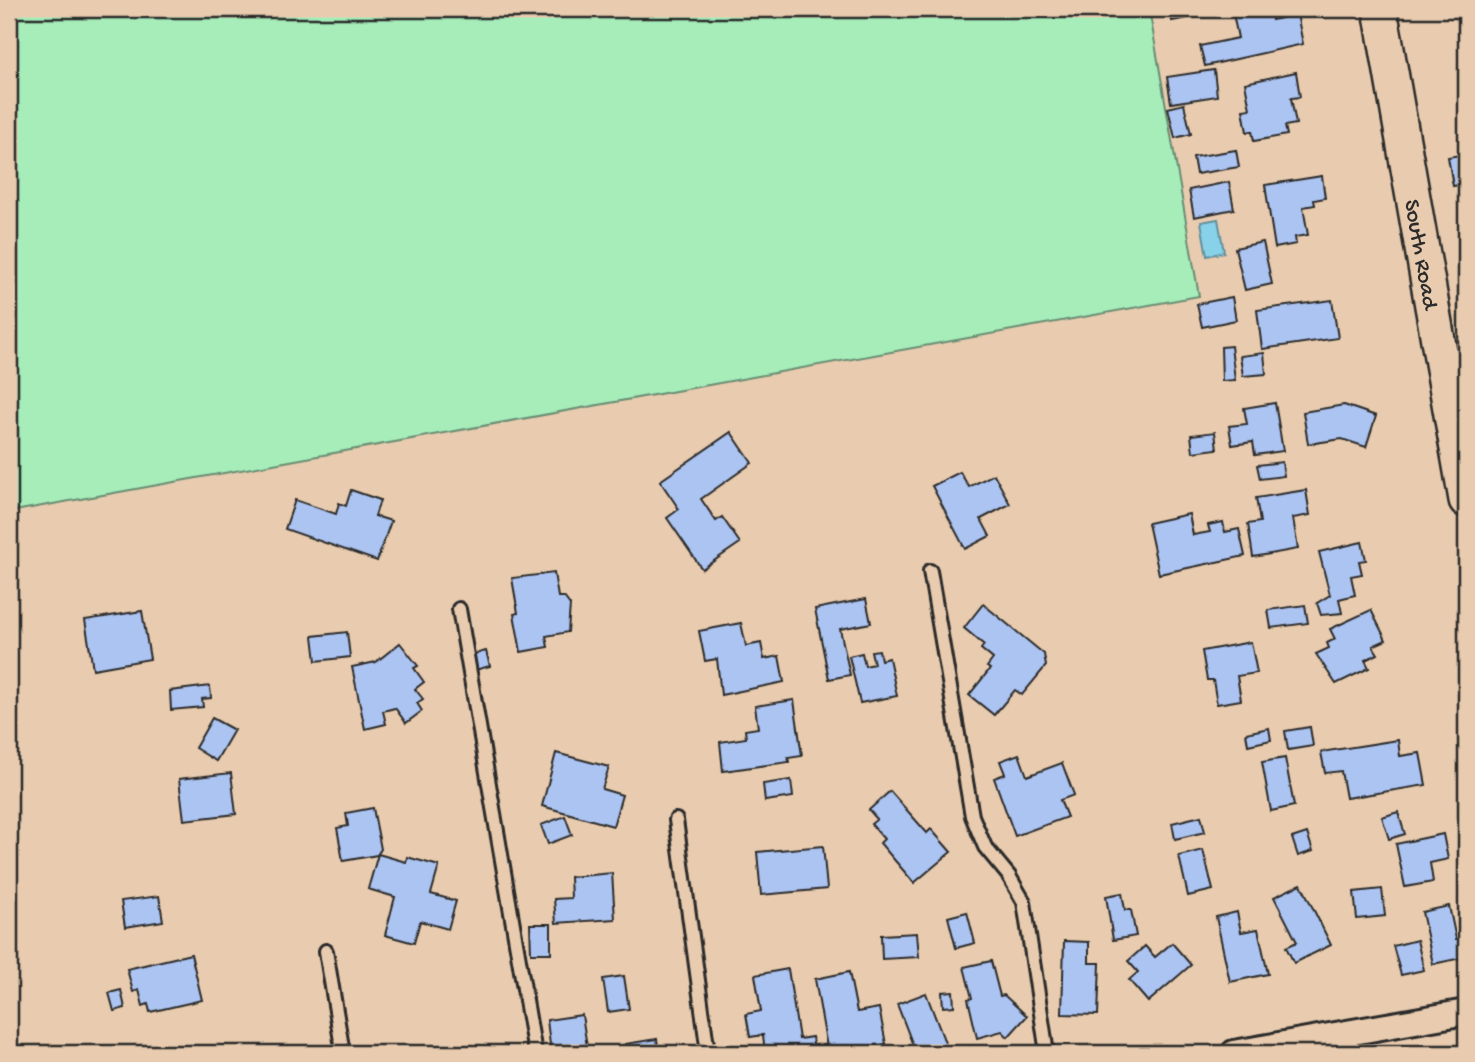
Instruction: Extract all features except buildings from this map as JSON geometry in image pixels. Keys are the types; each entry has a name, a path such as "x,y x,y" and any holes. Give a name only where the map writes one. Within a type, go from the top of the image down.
{"street":[{"name":"South Road","path":"1380,9 1466,500"},
{"path":"1234,1053 1284,1049 1466,1013"}],"lane":[{"path":"930,571 972,816 985,847 1009,876 1024,902 1047,1053"},
{"path":"459,609 535,1053"},
{"path":"676,820 708,1053"},
{"path":"326,951 344,1053"}],"green space":[{"path":"9,9 1149,9 1199,296 9,512"}],"water":[{"path":"1218,219 1224,252 1207,256 1201,222"}]}
